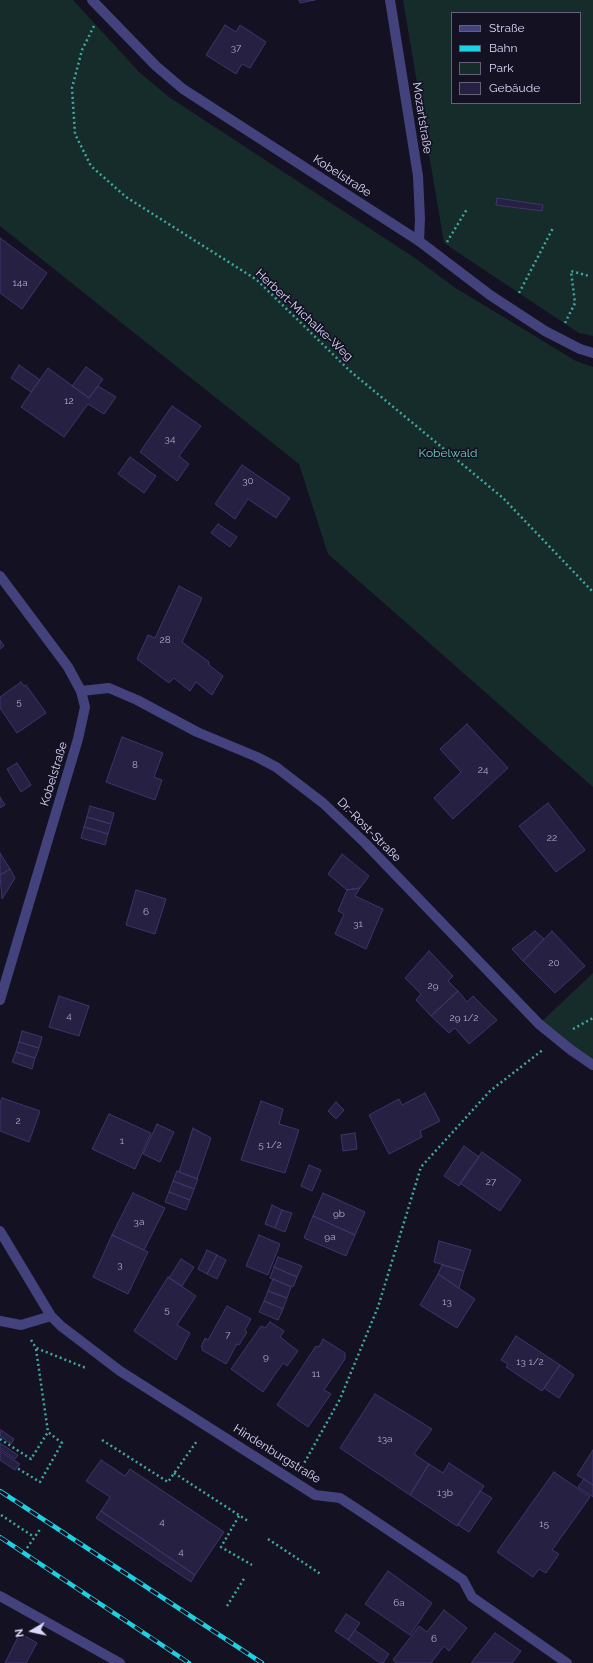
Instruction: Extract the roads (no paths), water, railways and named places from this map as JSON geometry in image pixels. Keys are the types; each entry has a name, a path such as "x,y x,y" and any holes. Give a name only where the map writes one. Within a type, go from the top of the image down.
{"street":[{"name":"Kobelstraße","path":"92,0 156,66 183,89 420,241 490,296 510,309 580,350 593,353"},
{"name":"Mozartstraße","path":"390,0 418,176 420,241"},
{"name":"Kobelstraße","path":"0,576 68,667 81,691 85,707 78,739 0,1000"},
{"name":"Dr.-Rost-Straße","path":"81,691 109,688 137,700 197,732 257,757 276,767 323,803 365,843 539,1024 593,1065"},
{"name":"Hindenburgstraße","path":"0,1231 51,1316 120,1371 315,1495 340,1498 363,1513 463,1580 472,1597 567,1663"},
{"path":"0,1321 21,1325 51,1316"},
{"path":"0,1596 120,1663"}],"railway":[{"path":"0,1491 262,1663"},
{"path":"0,1537 189,1663"}],"park label":[{"name":"Kobelwald","path":"448,453"}]}
